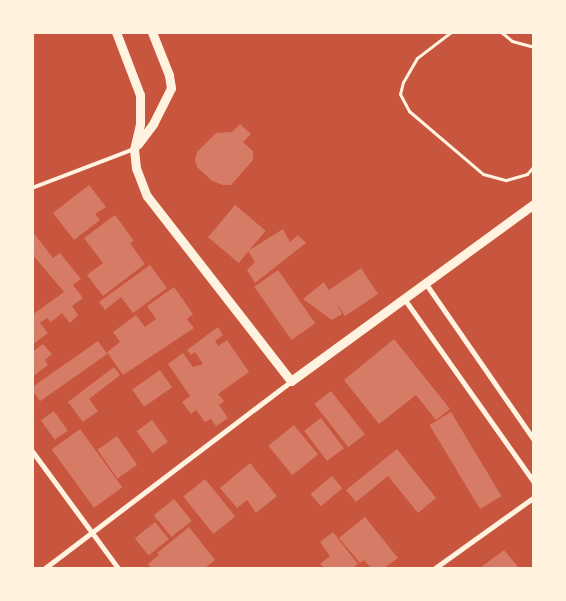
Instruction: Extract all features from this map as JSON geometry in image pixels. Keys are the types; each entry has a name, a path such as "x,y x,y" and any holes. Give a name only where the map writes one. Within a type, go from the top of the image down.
{"street":[{"path":"116,32 140,96 140,124 134,149 136,168 147,196 291,381"},
{"path":"134,149 153,124 171,88 170,75 152,32"},
{"path":"44,568 291,381 405,300 534,204"},
{"path":"426,284 534,440"},
{"path":"405,300 534,482"},
{"path":"32,451 118,568"},
{"path":"435,568 534,497"}],"lane":[{"path":"32,188 134,149"}],"path":[{"path":"501,32 512,41 534,47"},
{"path":"451,33 417,58 403,82 400,94 409,111 483,174 506,180 527,174 534,166"}],"building":[{"path":"240,124 251,134 243,142 253,151 253,160 231,185 223,185 212,181 197,167 195,159 197,152 216,133 232,132"},
{"path":"89,185 106,207 95,214 100,220 74,240 53,213"},
{"path":"235,205 266,231 239,263 208,237"},
{"path":"115,215 134,241 130,243 145,264 103,296 87,275 103,263 84,238"},
{"path":"283,229 290,242 298,235 306,243 255,283 247,270 255,262 248,251"},
{"path":"32,231 53,258 60,253 81,279 73,285 83,298 72,306 78,315 70,323 62,313 51,322 47,318 40,323 48,333 32,345 32,315 64,292 32,254"},
{"path":"150,265 167,288 133,313 121,297 105,310 99,302"},
{"path":"361,268 378,294 345,316 335,301 342,314 332,320 303,299 324,282 329,290"},
{"path":"278,270 315,323 292,340 254,287"},
{"path":"174,287 193,314 187,319 194,328 123,375 107,352 120,342 113,332 136,315 145,327 156,319 147,306"},
{"path":"218,327 223,335 215,341 218,346 227,340 249,372 218,394 224,401 219,405 228,418 216,426 211,419 205,422 196,410 191,414 182,402 190,396 168,364 183,353 193,367 203,364 195,352 191,355 187,350"},
{"path":"394,339 450,409 436,420 416,395 379,424 344,380"},
{"path":"98,341 107,354 40,401 32,387"},
{"path":"43,344 52,354 45,360 48,365 32,377 32,352"},
{"path":"114,367 120,375 89,399 98,411 83,422 68,402"},
{"path":"160,370 172,387 144,407 132,390"},
{"path":"331,391 365,434 348,447 314,404"},
{"path":"54,411 68,431 55,440 41,420"},
{"path":"451,412 501,496 480,509 430,425"},
{"path":"321,418 344,448 327,461 304,431"},
{"path":"152,420 168,442 152,453 137,431"},
{"path":"294,425 318,455 292,475 268,446"},
{"path":"80,429 122,487 94,508 52,450"},
{"path":"117,436 137,465 117,478 97,450"},
{"path":"397,449 436,498 418,513 388,476 356,502 346,490"},
{"path":"250,463 277,496 256,513 247,500 237,508 220,488"},
{"path":"332,476 342,488 321,506 311,494"},
{"path":"205,479 235,516 213,534 183,497"},
{"path":"174,499 192,521 171,537 154,515"},
{"path":"365,517 398,558 384,568 371,568 364,560 360,563 339,538"},
{"path":"155,522 169,539 149,555 135,538"},
{"path":"189,527 215,560 205,568 151,568 148,564 159,555 157,553"},
{"path":"333,532 358,564 353,568 324,568 320,564 330,556 320,542"},
{"path":"504,550 519,568 480,568"}]}
